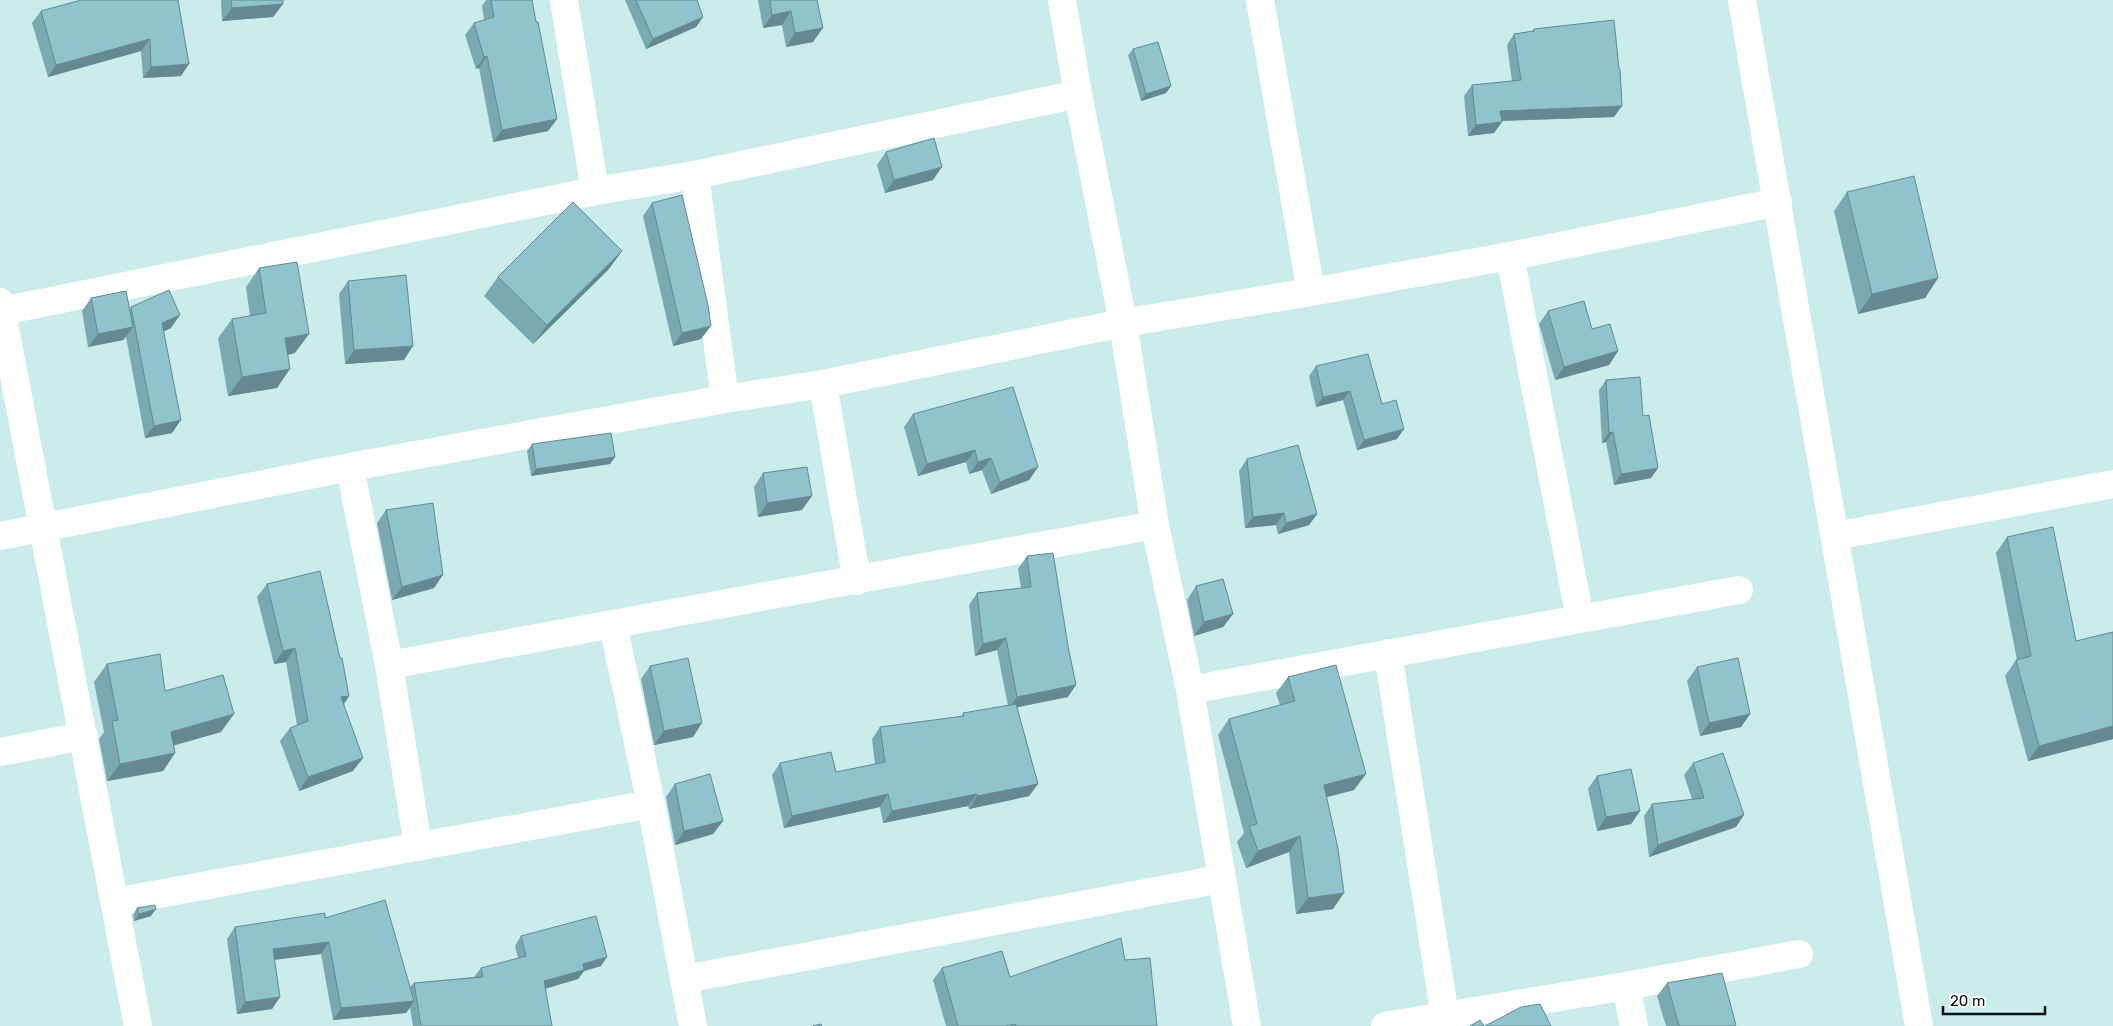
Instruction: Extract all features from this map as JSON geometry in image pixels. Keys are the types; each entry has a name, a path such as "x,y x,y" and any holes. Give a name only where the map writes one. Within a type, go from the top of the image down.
{"street":[{"path":"564,0 595,191"},
{"path":"1062,0 1078,94 1123,323 1156,525 1190,690 1246,1026"},
{"path":"1260,0 1311,292"},
{"path":"1742,0 1919,1026"},
{"path":"138,1026 1,306 595,191 695,175 1078,94"},
{"path":"695,175 725,400"},
{"path":"0,536 350,468 823,384 1123,323 1311,292 1510,256 1778,202"},
{"path":"1510,256 1580,618"},
{"path":"823,384 857,581"},
{"path":"350,468 388,665 418,846"},
{"path":"1835,536 2113,484"},
{"path":"388,665 1156,525"},
{"path":"1190,690 1739,590"},
{"path":"613,624 651,804 693,1026"},
{"path":"1388,653 1445,1016"},
{"path":"0,752 84,736"},
{"path":"115,902 651,804"},
{"path":"685,979 1221,879"},
{"path":"1385,1026 1626,986 1799,954"},
{"path":"1626,986 1634,1026"}],"building":[{"path":"81,0 178,0 189,64 151,67 150,39 56,65 41,11"},
{"path":"231,0 283,0 283,4 232,8"},
{"path":"491,0 532,0 557,119 502,130 487,56 484,57 474,23 494,17"},
{"path":"636,0 697,0 703,17 653,39"},
{"path":"770,0 817,0 823,28 795,33 791,11 772,15"},
{"path":"1614,20 1622,106 1500,111 1502,122 1476,125 1472,85 1521,80 1514,34 1534,31 1534,29"},
{"path":"1158,42 1171,86 1146,94 1133,49"},
{"path":"934,138 942,167 894,180 886,152"},
{"path":"1914,176 1938,278 1872,294 1847,192"},
{"path":"682,195 708,305 711,326 682,333 652,203"},
{"path":"573,202 622,251 547,325 498,277"},
{"path":"297,262 309,334 285,338 290,369 242,377 232,319 266,313 259,268"},
{"path":"406,275 413,346 354,350 348,281"},
{"path":"169,290 180,315 162,323 181,420 154,426 131,307"},
{"path":"126,291 133,327 98,334 91,298"},
{"path":"1584,301 1592,329 1610,324 1618,351 1564,367 1548,311"},
{"path":"1368,354 1382,404 1396,400 1404,429 1364,440 1350,391 1323,397 1316,366"},
{"path":"1640,377 1643,416 1649,415 1658,468 1621,474 1613,432 1609,433 1606,380"},
{"path":"1013,387 1038,467 1000,482 991,458 978,462 975,450 927,464 913,414"},
{"path":"611,433 615,457 536,469 532,444"},
{"path":"1298,445 1317,514 1286,523 1284,513 1253,517 1247,459"},
{"path":"807,467 812,496 767,503 763,473"},
{"path":"433,503 443,575 402,587 386,510"},
{"path":"2053,527 2076,641 2113,632 2113,726 2039,746 2016,660 2031,656 2007,537"},
{"path":"1053,553 1076,685 1017,697 1006,638 983,644 977,593 1031,587 1027,556"},
{"path":"320,571 340,658 342,658 349,696 341,697 363,758 308,777 290,728 308,721 295,648 283,651 267,584"},
{"path":"1223,579 1233,614 1204,622 1196,586"},
{"path":"160,654 165,691 223,675 234,714 171,732 175,753 120,764 112,721 118,720 107,664"},
{"path":"688,658 702,723 664,731 650,666"},
{"path":"1738,658 1750,714 1709,723 1697,667"},
{"path":"1336,665 1366,774 1324,785 1338,849 1344,893 1308,898 1300,836 1258,851 1249,826 1257,824 1229,719 1295,701 1288,677"},
{"path":"1016,704 1038,784 892,811 888,794 792,816 780,763 831,752 836,772 885,762 880,727 964,716 963,713"},
{"path":"1723,753 1744,815 1658,845 1652,804 1704,798 1693,763"},
{"path":"1631,769 1640,811 1606,817 1597,776"},
{"path":"710,774 723,821 684,831 675,784"},
{"path":"385,900 414,1001 341,1008 329,942 273,949 280,997 245,1002 235,927 325,913 325,918"},
{"path":"155,905 156,909 139,914 137,908"},
{"path":"596,916 607,957 583,964 584,970 544,981 552,1026 421,1026 414,983 483,977 481,968 526,956 521,936"},
{"path":"1121,938 1125,960 1150,958 1157,1026 1016,1026 1015,1024 1006,1026 958,1026 942,968 1002,951 1010,977"},
{"path":"1722,973 1736,1025 1679,1026 1667,983"},
{"path":"1540,1004 1551,1026 1485,1026 1521,1007"},
{"path":"1480,1020 1484,1026 1470,1026"}]}
